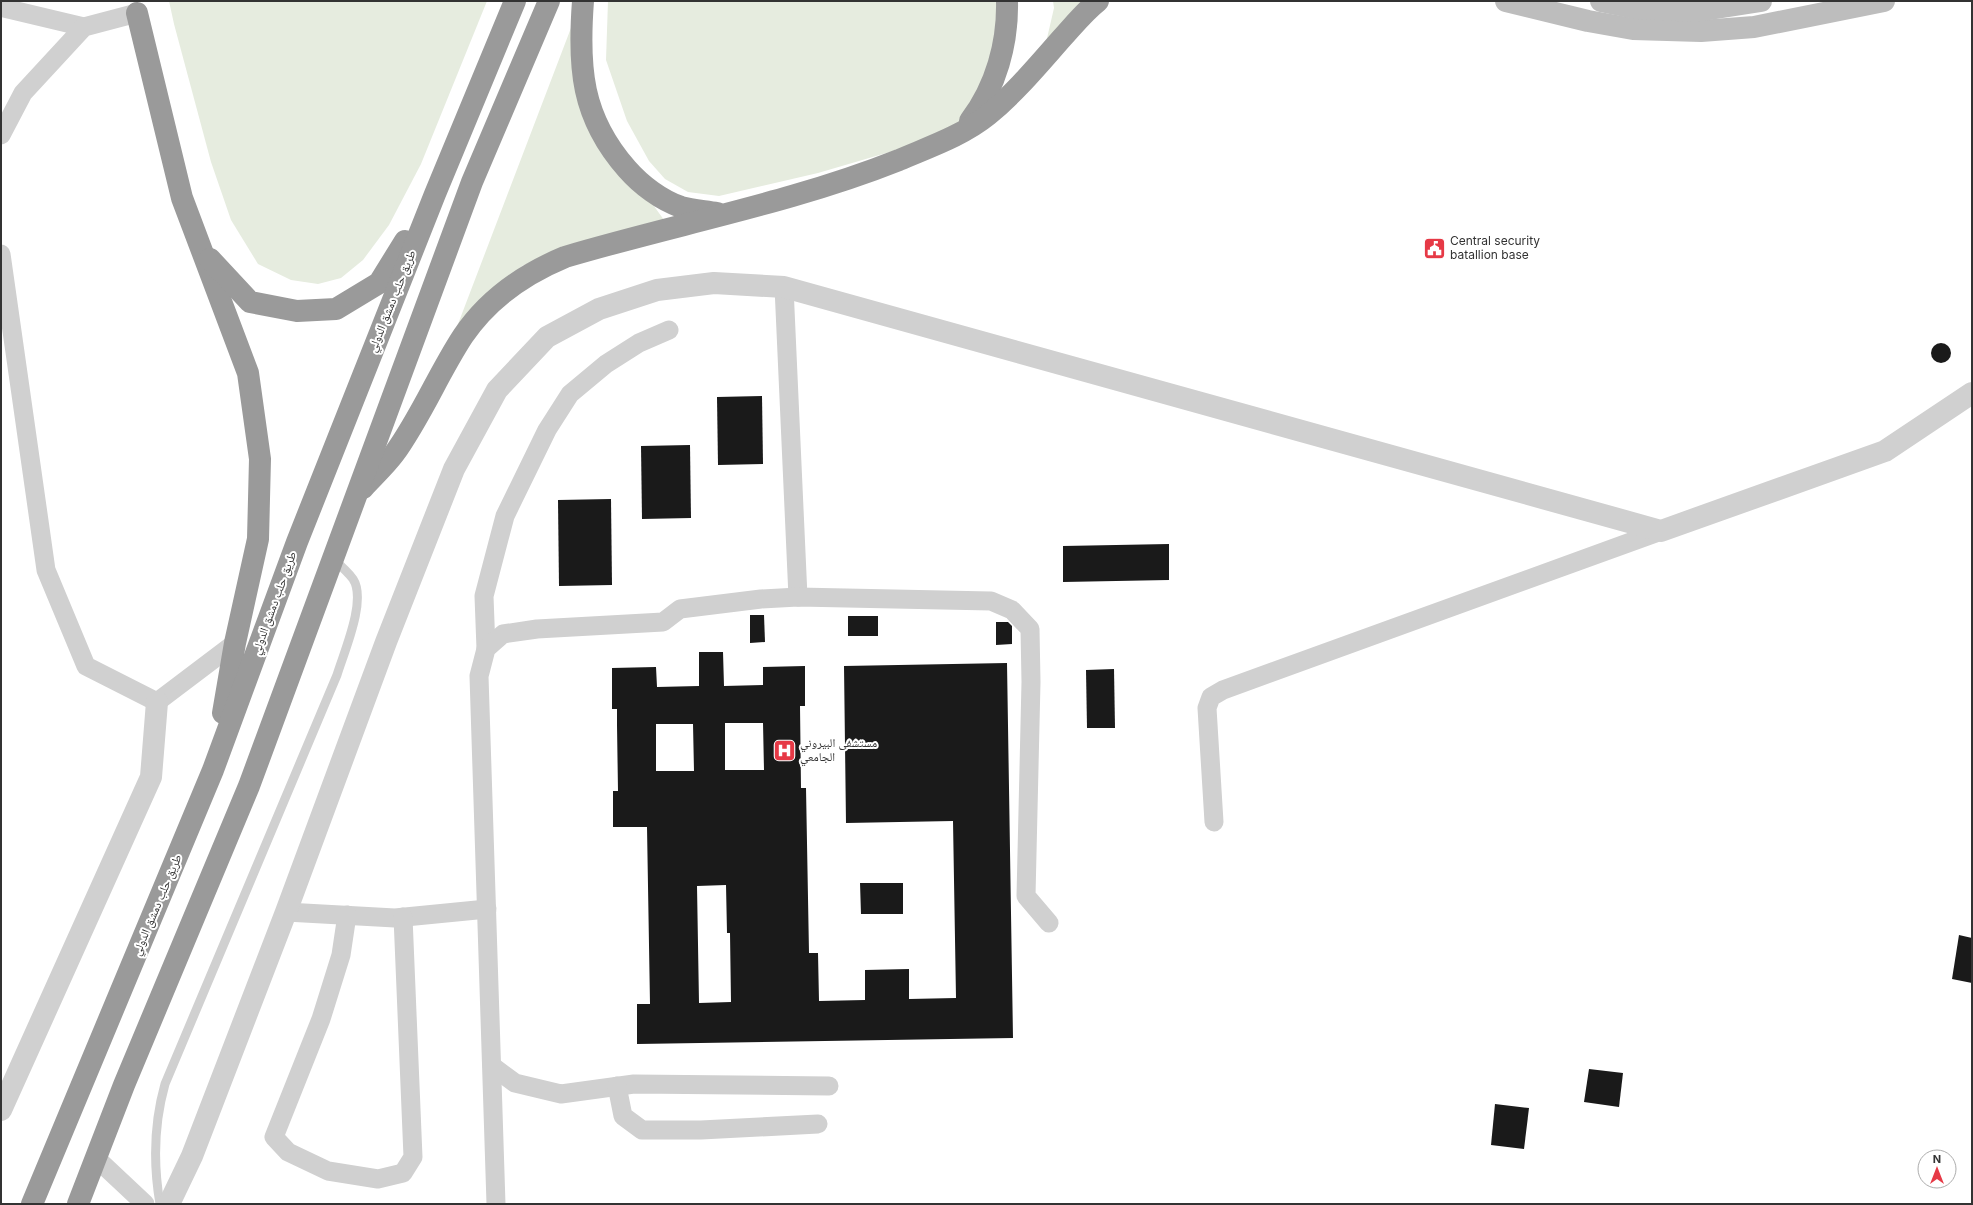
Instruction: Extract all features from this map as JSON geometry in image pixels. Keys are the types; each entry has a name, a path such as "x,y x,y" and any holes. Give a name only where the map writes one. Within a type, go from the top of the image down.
{"highway":[{"name":"طريق حلب دمشق الدولي","path":"32,1204 213,770 297,542 435,194 515,1"},
{"path":"78,1204 124,1086 248,786 472,182 549,1"},
{"path":"583,1 580,40 581,69 587,97 596,124 605,142 633,176 664,199 681,207 724,214"},
{"path":"959,134 983,101 999,63 1007,23 1007,1"},
{"path":"356,494 394,455 463,336 476,320 504,292 544,266 565,257 798,195 883,166 959,134 988,115 1005,99 1043,60 1084,12 1098,1"},
{"path":"136,7 182,198 248,373 260,459 258,539 235,643 213,770"},
{"path":"202,251 250,302 297,312 336,309 379,284 435,194"}],"main road":[{"path":"1506,1 1588,21 1633,29 1701,31 1754,27 1884,1"},
{"path":"1603,1 1635,8 1697,11 1761,1"}],"street":[{"path":"1,5 4,8 84,27"},
{"path":"1,135 23,92 84,27 136,7"},
{"path":"1,254 46,570 86,666 157,702"},
{"path":"170,1204 192,1156 286,912 386,642 454,469 497,390 547,337 599,309 657,290 714,284 784,287 1661,531"},
{"path":"784,287 798,597"},
{"path":"496,1204 479,676 486,649 484,596 505,516 547,430 570,394 606,364 639,343 669,330"},
{"path":"1214,822 1207,708 1211,698 1223,690 1885,451 1972,393"},
{"path":"486,649 503,634 537,629 663,622 680,609 761,599 798,597 990,601 1012,610 1030,629 1031,682 1026,896 1049,923"},
{"path":"1,1110 150,777 157,702 235,643"},
{"path":"286,912 403,917 487,909"},
{"path":"347,915 341,955 321,1019 274,1137 288,1152 328,1171 378,1179 402,1173 413,1157 403,917"},
{"path":"492,1066 515,1083 561,1094 634,1084 828,1086"},
{"path":"617,1086 623,1116 642,1130 701,1130 818,1124"},
{"path":"96,1158 145,1204"}],"lane":[{"path":"160,1204 156,1170 156,1131 158,1111 165,1084 336,675 357,609 357,589 353,579 333,558"}],"shaded area":[{"path":"169,1 487,1 421,164 389,225 363,260 341,278 318,284 291,280 258,264 231,220 211,162"},
{"path":"608,1 1016,1 981,107 934,139 818,173 719,196 688,192 665,179 649,161 627,121 606,60"},
{"path":"1053,1 1101,1 1042,60 1054,8"},
{"path":"579,7 601,132 664,220 567,246 522,266 442,366"}],"building":[{"path":"1941,343 1948,346 1951,353 1948,360 1941,363 1934,360 1931,353 1934,346"},
{"path":"762,396 763,464 718,465 717,397"},
{"path":"690,445 691,518 642,519 641,446"},
{"path":"611,499 612,585 559,586 558,500"},
{"path":"1169,544 1169,580 1063,582 1063,546"},
{"path":"750,615 764,615 765,642 750,643"},
{"path":"848,616 878,616 878,636 848,636"},
{"path":"996,622 1008,622 1012,626 1012,644 996,645"},
{"path":"699,652 723,652 724,686 763,685 763,667 805,666 805,706 800,706 801,788 806,788 809,953 818,953 819,1001 865,1000 865,970 909,969 909,999 956,998 953,821 846,823 844,666 1007,663 1013,1038 637,1044 637,1004 650,1004 647,827 613,827 613,791 618,791 617,709 612,709 612,668 656,667 657,687 699,686","holes":["725,723 763,723 764,770 725,770","656,724 693,724 694,771 656,771","726,885 727,933 730,933 731,1002 699,1003 697,886"]},
{"path":"1114,669 1115,728 1087,728 1086,670"},
{"path":"860,883 903,883 903,914 861,914"},
{"path":"1959,935 1972,938 1972,983 1952,979"},
{"path":"1589,1069 1623,1073 1619,1107 1584,1102"},
{"path":"1495,1104 1529,1108 1524,1149 1491,1145"}],"place":[{"name":"Central security batallion base","path":"1434,248"},
{"name":"مستشفى البيروني الجامعي","path":"784,750"}]}
